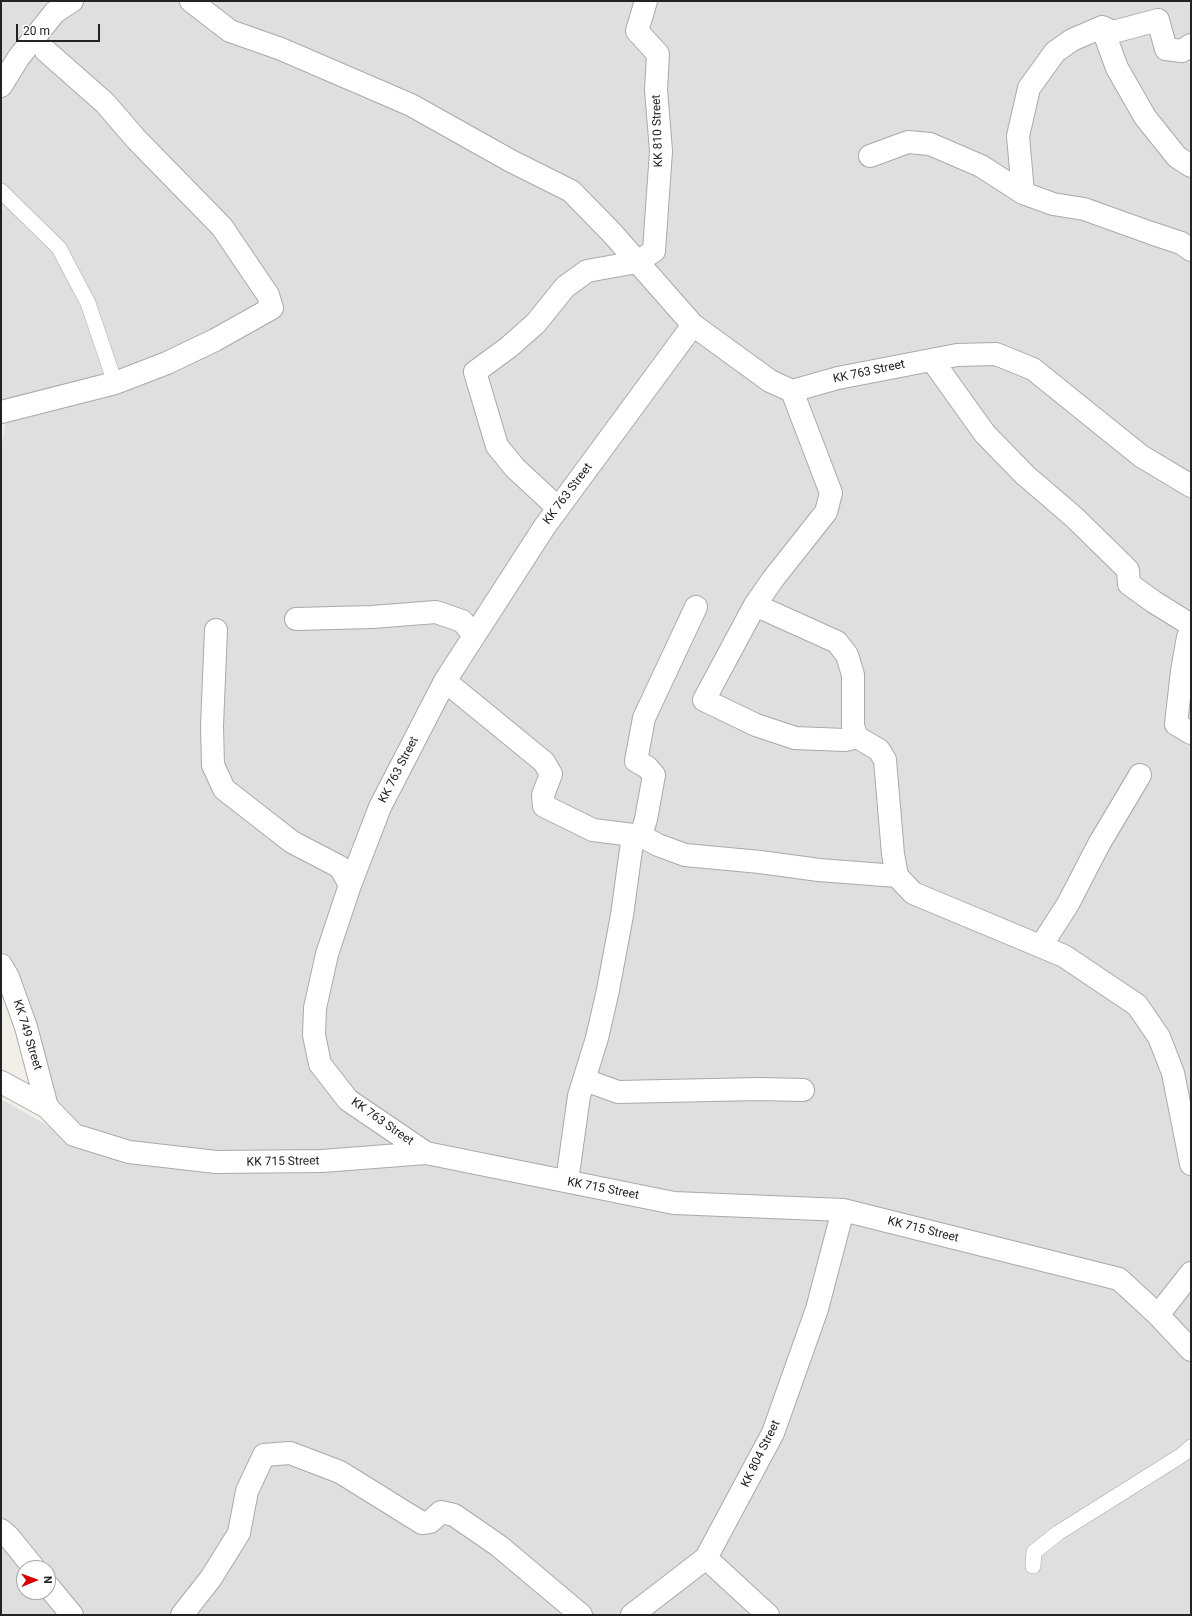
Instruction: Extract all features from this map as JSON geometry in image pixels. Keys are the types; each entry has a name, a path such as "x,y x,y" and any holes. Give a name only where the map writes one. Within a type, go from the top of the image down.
{"street":[{"path":"1,86 19,57 55,12 72,1"},
{"path":"191,1 230,31 281,49 411,105 511,161 571,191 612,233 693,325 770,381 792,391 831,493 826,512 773,579 755,605 704,700 756,725 795,738 845,740 857,737"},
{"name":"KK 810 Street","path":"637,262 654,251 661,151 656,90 658,54 637,31 646,1"},
{"path":"1023,193 1018,136 1030,88 1054,52 1072,40 1102,27 1113,32 1158,20 1166,49 1182,51 1191,45"},
{"path":"1102,27 1117,68 1145,117 1177,157 1191,166"},
{"path":"1,412 114,383 174,360 215,340 272,308 268,295 222,226 136,139 105,103 46,51"},
{"path":"870,156 908,142 930,144 981,166 1023,193 1053,204 1084,209 1181,243 1191,250"},
{"path":"558,508 515,468 498,446 475,372 509,347 536,323 565,287 587,271 637,262"},
{"name":"KK 763 Street","path":"426,1153 348,1100 320,1064 314,1035 315,1008 327,954 350,885 380,807 445,680 545,526 693,325"},
{"name":"KK 763 Street","path":"792,391 838,378 957,355 996,354 1032,369 1141,456 1191,486"},
{"path":"932,360 985,434 1026,475 1075,518 1128,570 1129,584 1154,602 1191,625"},
{"path":"755,605 838,642 847,655 853,675 853,726 857,737 879,750 885,760 893,854 897,876 913,893 1064,956 1137,1005 1160,1037 1173,1073 1188,1135 1191,1164"},
{"path":"567,1182 579,1096 597,1038 608,990 637,836 646,819 654,775 647,767 636,761 644,718 696,607"},
{"path":"296,619 372,617 436,612 462,621 474,635"},
{"path":"216,630 212,726 213,765 224,789 292,842 340,867 350,885"},
{"path":"1191,632 1188,637 1182,672 1176,724 1191,733"},
{"path":"445,680 544,762 551,774 543,795 544,806 593,830 637,836 685,855 760,862 819,870 897,876"},
{"path":"1041,946 1068,904 1099,844 1140,775"},
{"name":"KK 749 Street","path":"1,965 8,977 26,1026 47,1107"},
{"path":"585,1080 618,1092 759,1089 803,1090"},
{"name":"KK 715 Street","path":"1,1082 47,1107 74,1135 129,1152 216,1162 322,1161 426,1153 674,1203 843,1210 1119,1279 1158,1315 1191,1350"},
{"name":"KK 804 Street","path":"632,1615 706,1558 773,1433 817,1309 843,1210"},
{"path":"1158,1315 1191,1273"},
{"path":"182,1615 212,1578 239,1533 247,1491 264,1455 290,1453 340,1472 422,1523 430,1522 441,1512 454,1515 499,1546 581,1615"},
{"path":"1,1530 8,1536 28,1560"},
{"path":"706,1558 768,1615"},
{"path":"56,1596 72,1615"}],"lane":[{"path":"1,191 59,248 88,303 114,383"},
{"path":"1033,1566 1034,1552 1058,1533 1182,1455 1191,1447"}],"shaded area":[{"path":"1,1 1191,1 1191,1615 1,1615 1,1099 52,1128 20,1009 1,974 1,449 5,425 1,401"}]}
